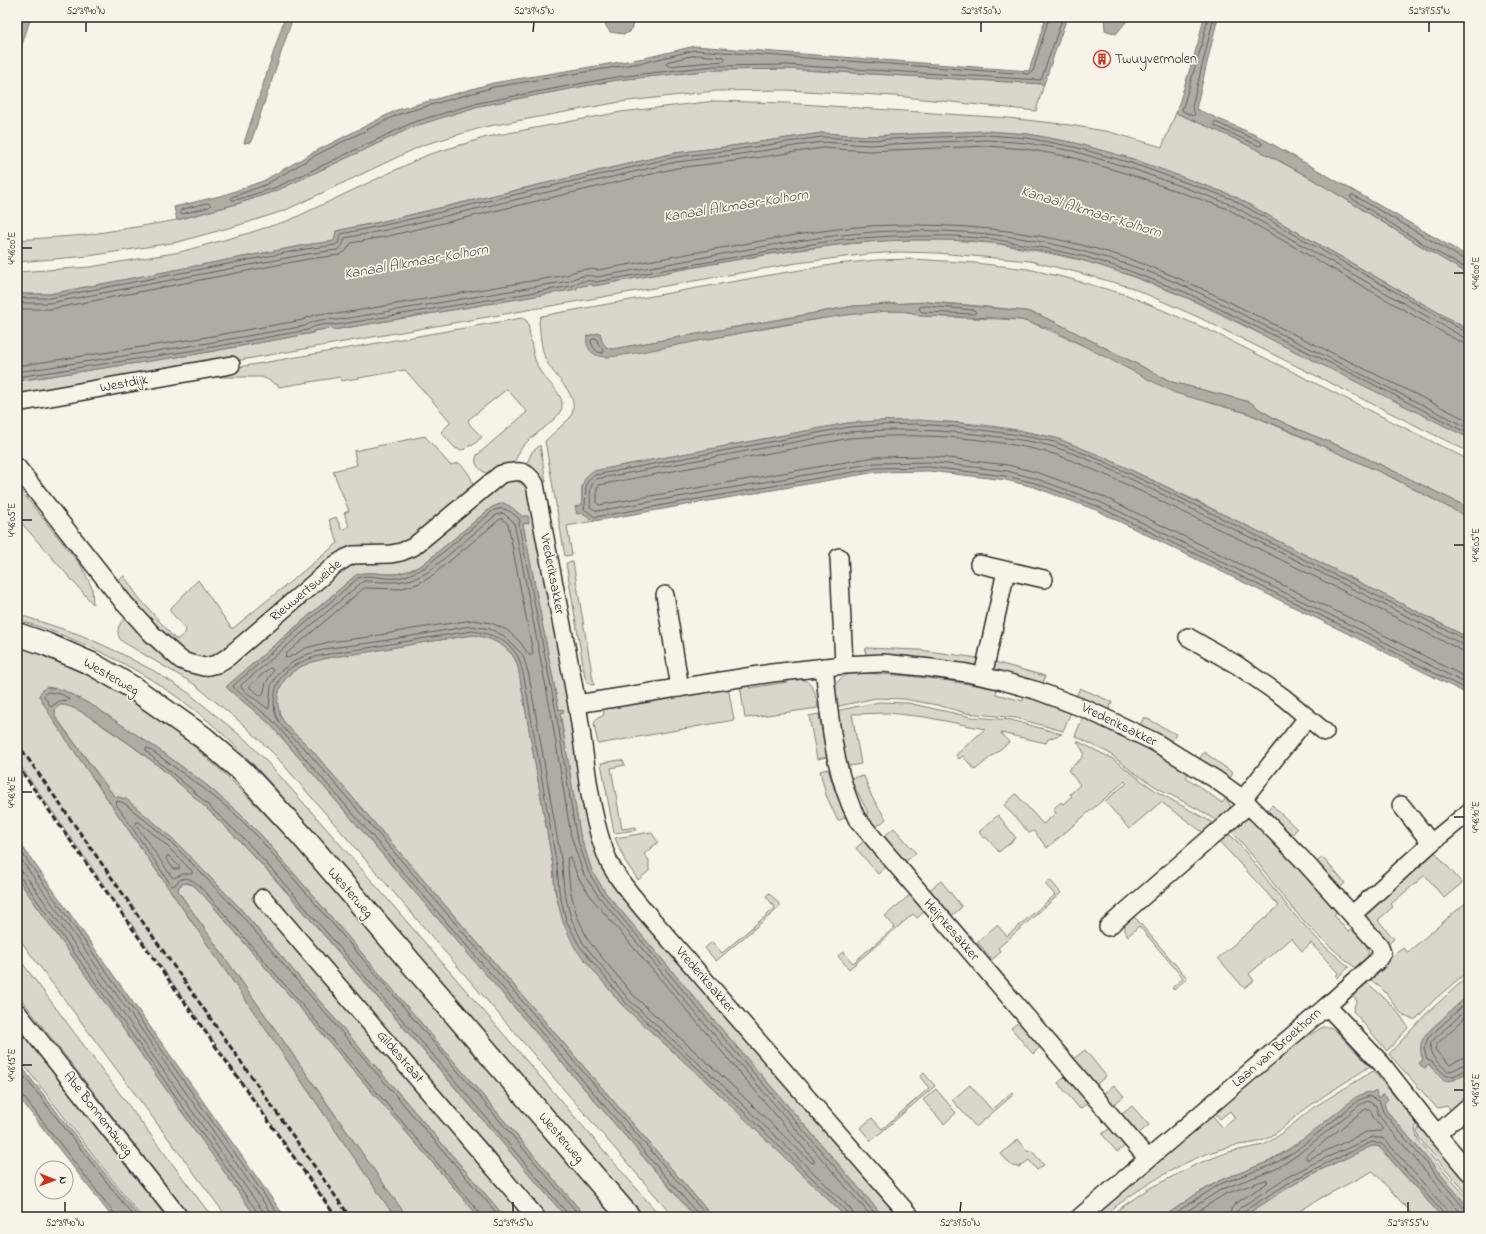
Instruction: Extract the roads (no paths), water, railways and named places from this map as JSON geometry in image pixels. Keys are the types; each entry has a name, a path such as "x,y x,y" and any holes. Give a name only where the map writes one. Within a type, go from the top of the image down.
{"main road":[{"name":"Westerweg","path":"17,634 46,644 92,664 132,687 204,738 242,771 303,837 629,1217"}],"street":[{"name":"Westdijk","path":"17,403 231,365"},
{"name":"Rieuwertsweide","path":"17,467 124,603 152,634 181,660 199,667 208,667 217,664 228,657 334,565 346,558 353,556 391,554 413,547 500,474"},
{"name":"Vrederiksakker","path":"500,474 523,472 530,477 535,484 577,704 593,806 600,836 610,863 622,884 911,1217"},
{"path":"840,556 844,665"},
{"path":"979,564 1044,580"},
{"path":"983,676 1006,571"},
{"path":"665,595 680,688"},
{"path":"1188,637 1237,665 1283,697 1325,732"},
{"name":"Vrederiksakker","path":"577,704 772,673 844,665 883,663 931,668 983,676 1038,691 1088,710 1155,742 1215,779 1246,802 1302,859 1353,914 1379,945 1382,953 1380,957 1327,1006"},
{"name":"Heijnkesakker","path":"824,667 830,720 838,767 845,791 857,819 1148,1159"},
{"path":"1108,927 1246,802 1307,718"},
{"path":"1401,805 1432,843"},
{"path":"1353,914 1469,812"},
{"name":"Gildestraat","path":"263,898 536,1217"},
{"name":"Laan van Broekhorn","path":"1080,1217 1327,1006 1381,1063 1469,1172"},
{"name":"Abe Bonnemaweg","path":"17,1012 179,1217"},
{"path":"1437,1134 1469,1106"}],"water":[{"path":"17,17 31,17 17,60"},
{"path":"285,17 293,17 251,142 244,143"},
{"path":"606,17 635,17 630,32 624,34 610,32 604,23"},
{"path":"1046,17 1067,17 1044,84 786,69 714,70 617,80 479,106 415,126 278,190 240,203 177,220 174,207 224,195 263,181 314,152 397,110 493,83 645,58 695,46 1029,71"},
{"path":"1104,17 1130,17 1116,34 1105,30"},
{"path":"1204,17 1218,17 1196,109 1260,137 1469,257 1469,274 1294,169 1244,143 1176,113 1198,43"},
{"name":"Kanaal Alkmaar-Kolhorn","path":"987,131 1028,134 1075,143 1133,159 1234,196 1469,330 1469,438 1231,318 1195,301 1137,278 1089,262 1017,246 942,240 841,244 791,251 593,286 592,284 577,287 577,289 333,330 333,328 313,331 313,333 197,354 17,381 17,294 49,294 334,241 336,231 675,153 822,133 868,136"},
{"path":"927,302 1026,311 1039,315 1172,382 1250,402 1272,417 1366,458 1469,508 1469,518 1389,476 1281,427 1247,413 1175,393 1053,330 1021,320 919,316 901,311 867,313 822,319 607,357 594,354 587,345 587,336 600,333 602,342 605,346 613,349 854,306"},
{"path":"919,420 959,423 1013,430 1056,438 1104,457 1278,541 1469,638 1469,695 1367,643 1096,510 1034,487 1006,480 929,471 876,472 594,521 583,513 577,514 575,507 582,505 582,490 584,481 593,471 848,423"},
{"path":"503,503 510,506 522,516 528,516 529,523 523,524 559,710 563,709 564,712 560,713 580,834 592,871 605,892 884,1217 846,1217 713,1088 622,1005 575,948 563,922 555,891 553,866 519,671 515,659 507,649 497,642 485,637 473,635 331,657 316,661 291,673 283,683 278,696 279,712 286,725 310,748 713,1217 695,1217 270,724 227,688 227,686 356,575 365,573 398,573 409,571 422,565 492,507"},
{"path":"46,687 63,690 95,707 165,754 209,787 238,812 261,835 316,899 586,1217 566,1217 288,893 231,832 170,775 137,749 81,712 65,705 60,705 55,710 55,717 114,796 126,799 170,836 238,906 505,1217 479,1217 197,888 187,883 179,886 178,891 407,1217 395,1217 55,723 39,696"},
{"path":"17,839 285,1217 256,1217 17,878"},
{"path":"1469,995 1469,1071 1454,1080 1444,1081 1429,1065 1424,1069 1419,1063 1423,1059 1421,1044 1425,1035"},
{"path":"17,1060 139,1217 112,1217 74,1168 74,1160 68,1160 17,1095"},
{"path":"1375,1091 1377,1093 1376,1096 1379,1098 1383,1094 1388,1099 1384,1103 1386,1110 1469,1208 1469,1217 1442,1217 1379,1146 1372,1146 1316,1172 1289,1187 1243,1217 1163,1217 1195,1195 1219,1181 1270,1161 1292,1148 1356,1097 1362,1094 1373,1093"}],"railway":[{"path":"17,743 350,1217"},
{"path":"17,765 336,1217"}],"place":[{"name":"Twuyvermolen","path":"1102,59"}]}
